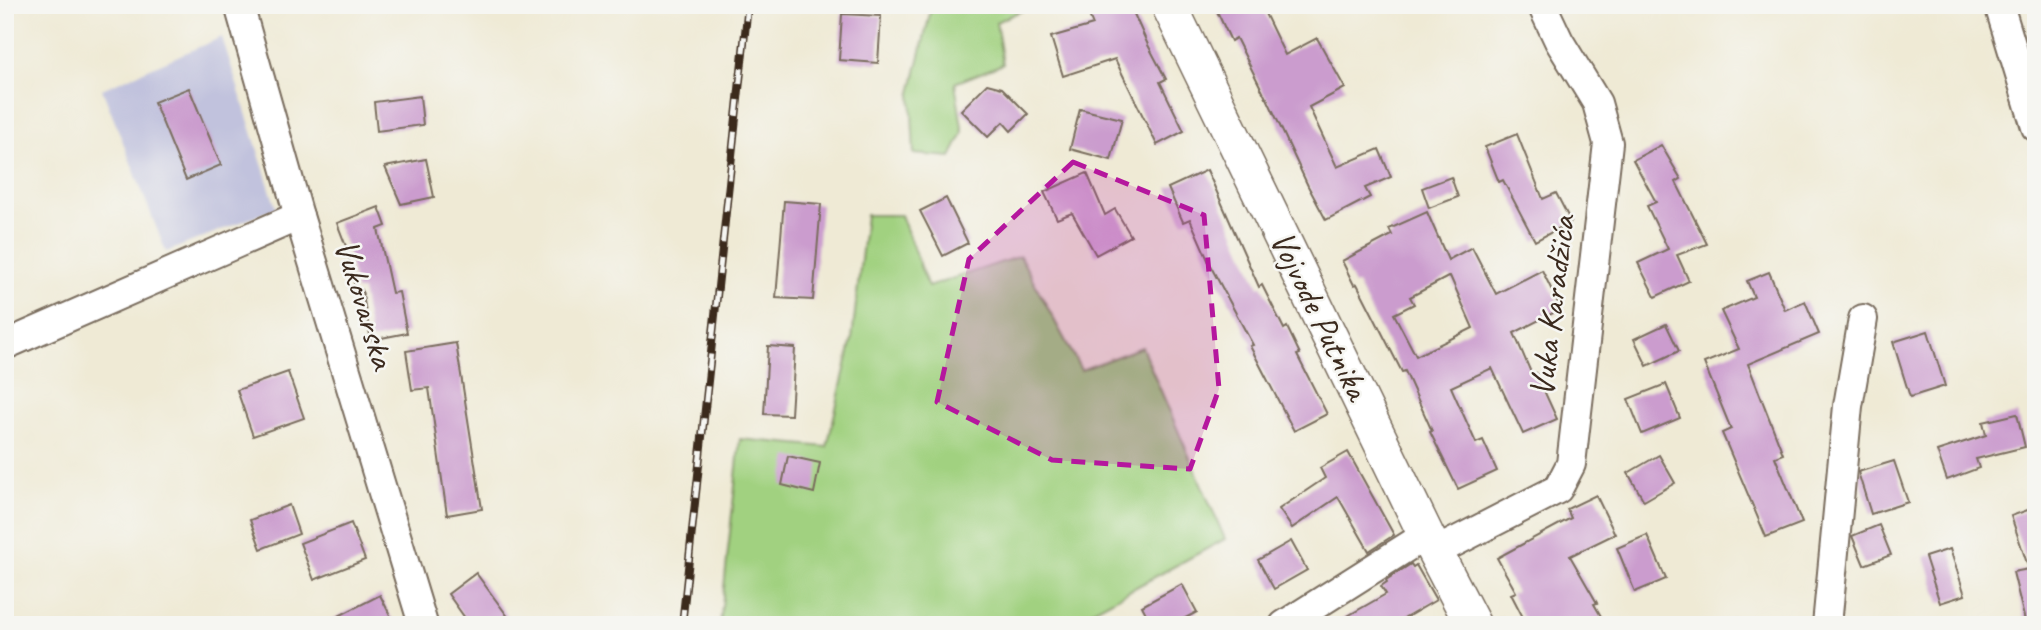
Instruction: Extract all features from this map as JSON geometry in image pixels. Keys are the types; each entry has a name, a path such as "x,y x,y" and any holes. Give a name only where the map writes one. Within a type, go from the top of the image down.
{"street":[{"name":"Vukovarska","path":"239,5 299,216 424,624"},
{"name":"Vojvode Putnika","path":"1169,5 1473,625"},
{"name":"Vuka Karadžića","path":"1284,625 1431,543 1558,489 1571,464 1608,143 1597,103 1559,41 1542,5"},
{"path":"1999,5 2036,127"},
{"path":"5,345 299,216"},
{"path":"1826,625 1848,407 1863,319"}],"highlighted area":[{"path":"1073,162 1204,215 1219,389 1190,469 1052,460 937,402 969,259"}],"shaded area":[{"path":"222,37 276,208 166,252 102,89"}],"green space":[{"path":"932,5 1030,7 996,22 1003,64 955,83 963,133 951,157 914,154 911,93"},
{"path":"866,215 901,215 928,287 1020,256 1081,370 1142,347 1225,539 1088,613 1094,625 720,625 740,439 827,447 852,339"}],"building":[{"path":"1085,5 1130,5 1166,79 1160,82 1184,131 1157,145 1115,59 1063,76 1051,37 1093,25"},
{"path":"1214,5 1261,5 1285,55 1317,38 1345,88 1309,107 1337,167 1379,149 1391,177 1365,188 1370,197 1326,220 1236,38 1231,41"},
{"path":"842,14 881,16 878,63 839,60"},
{"path":"987,84 1002,88 1028,114 1011,131 1003,122 988,137 961,110"},
{"path":"189,88 221,165 186,180 154,102"},
{"path":"420,96 423,125 377,131 374,102"},
{"path":"1080,109 1122,119 1111,160 1070,149"},
{"path":"1517,134 1543,199 1556,193 1571,222 1535,241 1503,180 1499,182 1485,147"},
{"path":"1661,145 1681,179 1676,182 1707,244 1677,255 1689,281 1655,297 1638,263 1668,249 1647,206 1656,202 1633,160"},
{"path":"426,159 434,197 401,204 385,167"},
{"path":"1207,170 1259,287 1262,285 1284,329 1287,327 1300,354 1297,355 1327,414 1294,431 1250,346 1253,345 1211,267 1190,219 1183,222 1168,188"},
{"path":"1087,173 1105,215 1115,209 1131,236 1096,255 1072,213 1057,219 1044,192"},
{"path":"1451,177 1458,197 1429,208 1422,188"},
{"path":"946,198 968,243 943,256 920,211"},
{"path":"784,201 821,204 813,300 776,298"},
{"path":"379,207 386,226 378,229 392,293 399,292 407,333 371,340 362,290 356,291 347,249 337,223"},
{"path":"1427,212 1448,260 1472,247 1496,294 1542,270 1561,309 1514,333 1532,375 1536,373 1557,419 1523,434 1492,368 1451,387 1476,443 1483,440 1497,471 1458,489 1430,432 1432,431 1405,371 1402,372 1357,284 1354,285 1342,261 1392,235 1389,229","holes":["1450,276 1473,328 1416,356 1394,314 1414,304 1410,297"]},
{"path":"1769,272 1785,310 1805,301 1819,334 1748,364 1783,454 1775,457 1802,523 1766,537 1722,433 1731,429 1704,363 1739,349 1721,311 1754,297 1747,281"},
{"path":"1666,324 1679,351 1647,366 1634,339"},
{"path":"1928,331 1945,386 1910,397 1893,342"},
{"path":"456,343 482,509 447,515 429,388 412,390 406,351"},
{"path":"768,346 795,348 791,415 764,414"},
{"path":"288,372 304,418 253,436 237,390"},
{"path":"1666,384 1680,418 1642,434 1628,399"},
{"path":"2017,414 2025,447 1976,459 1979,468 1947,480 1937,451 1986,435 1983,422"},
{"path":"1348,452 1394,535 1369,551 1338,497 1292,528 1279,509 1325,478 1320,468"},
{"path":"1659,455 1675,483 1644,501 1628,473"},
{"path":"788,456 820,463 814,493 782,485"},
{"path":"1894,461 1908,502 1871,514 1858,472"},
{"path":"1596,495 1615,534 1570,556 1597,603 1594,604 1606,625 1527,625 1511,594 1516,592 1497,558 1571,518 1567,509"},
{"path":"289,505 299,534 261,549 250,520"},
{"path":"2036,507 2036,625 2026,625 2013,572 2029,569 2011,516"},
{"path":"351,523 365,560 314,580 300,543"},
{"path":"1879,525 1891,555 1864,565 1852,536"},
{"path":"1647,535 1666,579 1635,592 1617,548"},
{"path":"1291,541 1307,570 1274,589 1258,560"},
{"path":"1950,549 1965,595 1940,603 1925,557"},
{"path":"1411,564 1413,567 1416,565 1436,600 1393,625 1332,625 1386,594 1381,586 1386,580"},
{"path":"476,573 514,625 470,625 448,594"},
{"path":"1182,584 1197,612 1172,625 1152,625 1142,606"},
{"path":"380,595 395,625 321,625"}],"railway":[{"path":"682,625 748,5"}]}
